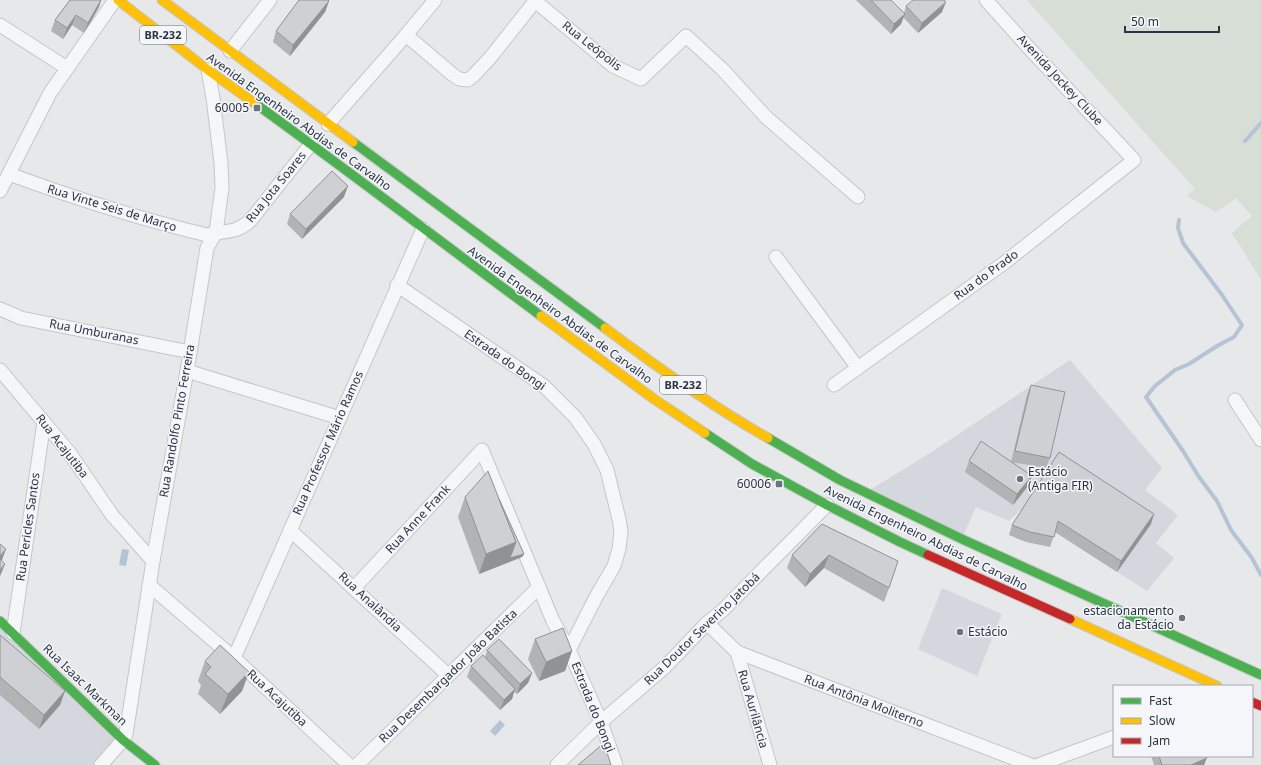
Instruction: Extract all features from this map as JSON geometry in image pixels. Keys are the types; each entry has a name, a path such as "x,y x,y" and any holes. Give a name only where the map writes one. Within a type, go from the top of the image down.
{"main road":[{"name":"Avenida Engenheiro Abdias de Carvalho","path":"118,0 208,70 311,144 422,229 654,400 752,464 827,505 900,542 1215,685"},
{"name":"Avenida Engenheiro Abdias de Carvalho","path":"162,0 669,376 748,427 846,484 1261,676"},
{"name":"Rua Isaac Markman","path":"0,621 123,740 155,765"}],"street":[{"path":"0,191 50,93 115,0"},
{"path":"230,51 270,0"},
{"path":"328,124 406,35 434,0"},
{"path":"406,35 452,74 459,79 468,80 490,58 535,0"},
{"name":"Rua Leópolis","path":"535,0 613,66 641,79 686,36 723,70 766,117 858,197"},
{"name":"Avenida Jockey Clube","path":"986,0 1134,160"},
{"path":"0,25 67,68"},
{"name":"Rua Randolfo Pinto Ferreira","path":"101,765 123,740 128,720 152,561 187,371 207,248 216,232 222,188 221,162 208,70"},
{"name":"Rua Jota Soares","path":"216,232 234,231 242,228 250,221 311,144"},
{"name":"Rua do Prado","path":"834,385 1004,263 1134,160"},
{"name":"Rua Vinte Seis de Março","path":"9,174 45,188 151,221 208,236 216,232"},
{"name":"Rua Professor Mário Ramos","path":"234,658 422,229"},
{"path":"776,257 858,368"},
{"name":"Estrada do Bongi","path":"397,285 544,386 575,417 594,444 607,470 621,530 619,549 614,566 596,597 569,650"},
{"name":"Rua Umburanas","path":"0,309 21,318 190,352"},
{"name":"Rua Acajutiba","path":"0,370 69,452 112,514 152,561"},
{"path":"187,371 340,418"},
{"path":"1235,400 1261,440"},
{"name":"Rua Pericles Santos","path":"13,633 44,422"},
{"name":"Estrada do Bongi","path":"482,450 553,621 569,650 601,722 616,765"},
{"name":"Rua Anne Frank","path":"354,588 482,450"},
{"name":"Rua Doutor Severino Jatobá","path":"557,765 601,722 666,667 707,623 724,610 827,505"},
{"name":"Rua Analândia","path":"290,530 448,675"},
{"name":"Rua Acajutiba","path":"149,585 234,658 349,765"},
{"name":"Rua Desembargador João Batista","path":"357,765 539,587"},
{"name":"Rua Antônia Moliterno","path":"707,623 737,652 1031,765"},
{"name":"Rua Aurilância","path":"737,652 770,765"},
{"path":"1038,765 1113,737"}],"shaded area":[{"path":"1027,0 1261,0 1261,280 1232,233 1252,216 1236,198 1216,212 1187,196 1195,189"},
{"name":"Estácio (Antiga FIR)","path":"1070,360 1162,468 1145,490 1178,515 1156,543 1174,558 1147,591 1020,510 1009,521 976,507 964,534 870,490 930,453"},
{"name":"Estácio","path":"942,588 1002,614 977,676 918,649"},
{"path":"0,622 126,742 105,765 0,765"}],"water":[{"path":"122,549 129,550 126,566 119,565"},
{"path":"500,720 505,725 495,736 490,731"}],"building":[{"path":"70,0 101,0 88,23 76,15 67,28 55,20"},
{"path":"299,0 329,1 293,45 276,31"},
{"path":"871,0 891,0 905,14 894,24"},
{"path":"913,0 944,0 946,2 922,23 906,6"},
{"path":"332,171 348,186 306,229 290,214"},
{"path":"1031,385 1065,392 1050,458 1015,451"},
{"path":"981,441 1032,476 1017,494 969,461"},
{"path":"1059,452 1154,514 1121,561 1058,521 1054,537 1030,532 1012,525"},
{"path":"488,471 516,542 486,554 465,497"},
{"path":"499,499 524,554 510,558 516,542"},
{"path":"822,524 898,561 889,588 829,555 810,574 792,555"},
{"path":"0,544 6,549 0,556"},
{"path":"0,559 5,564 0,570"},
{"path":"563,628 572,651 546,662 535,639"},
{"path":"0,635 65,691 44,715 0,677"},
{"path":"499,639 532,673 520,684 487,650"},
{"path":"220,645 249,672 228,694 205,674 211,667 205,661"},
{"path":"483,655 515,689 504,700 471,666"},
{"path":"604,743 611,765 578,765"},
{"path":"1159,757 1207,758 1191,765 1162,765"}],"waterway":[{"path":"1245,141 1261,123"},
{"path":"1179,220 1178,228 1183,243 1222,295 1242,325 1234,337 1189,364 1175,370 1155,386 1146,397 1199,477 1217,501 1231,530 1252,558 1261,575"}],"traffic: fast":[{"path":"253,102 541,316"},
{"path":"353,142 605,328"},
{"path":"705,433 752,464 827,505 928,555"},
{"path":"768,438 840,480 964,540 1261,675"},
{"path":"0,621 123,740 155,765"}],"traffic: slow":[{"path":"118,0 208,70 253,102"},
{"path":"162,0 353,142"},
{"path":"541,316 654,399 705,433"},
{"path":"605,328 685,386 768,438"},
{"path":"1070,619 1215,685"}],"traffic: jam":[{"path":"928,555 1070,619"},
{"path":"1253,702 1261,706"}],"place":[{"name":"60005","path":"257,108"},
{"name":"Estácio (Antiga FIR)","path":"1020,479"},
{"name":"60006","path":"779,484"},
{"name":"estacionamento da Estácio","path":"1182,618"},
{"name":"Estácio","path":"960,632"}]}
